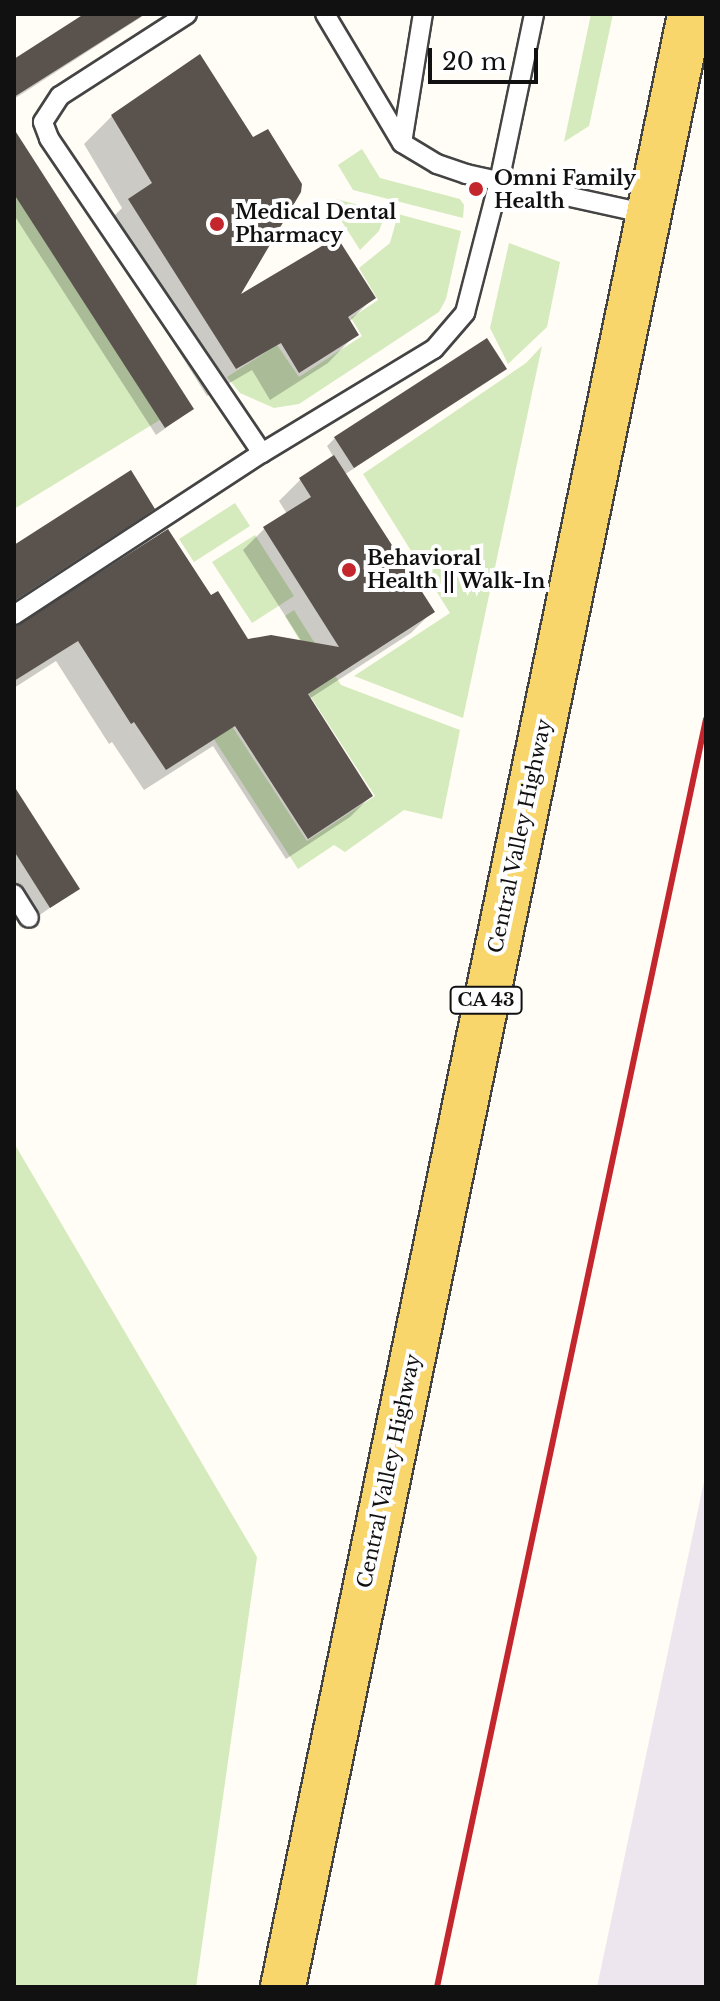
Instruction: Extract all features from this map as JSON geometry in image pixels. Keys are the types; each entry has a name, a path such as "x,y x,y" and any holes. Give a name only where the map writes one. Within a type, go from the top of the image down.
{"main road":[{"name":"Central Valley Highway","path":"283,1987 690,14"}],"lane":[{"path":"187,14 60,96 43,122 49,138 262,453"},
{"path":"325,14 402,143 437,164 499,182 648,214"},
{"path":"402,143 423,14"},
{"path":"14,615 262,453 434,349 449,335 465,313 499,182 534,14"},
{"path":"14,894 29,918"}],"shaded area":[{"path":"706,1472 706,1987 597,1987"}],"green space":[{"path":"591,14 613,14 589,126 564,142"},
{"path":"362,149 380,178 460,199 464,205 463,218 353,190 338,165"},
{"path":"14,177 168,415 14,509"},
{"path":"336,199 386,212 379,231 360,250 332,206"},
{"path":"398,214 461,231 446,299 439,312 299,404 274,408 240,393 227,377 277,345 299,377 362,336 351,318 378,300 359,268 390,243"},
{"path":"509,243 560,262 547,327 508,364 490,328"},
{"path":"542,346 463,718 354,676 450,613 363,474 526,363"},
{"path":"235,503 250,526 194,562 179,539"},
{"path":"255,535 294,596 252,623 212,562"},
{"path":"294,610 341,685 460,730 442,819 404,810 345,852 334,845 298,869 208,730 226,717 307,841 375,796 296,674 312,661 285,616"},
{"path":"14,1143 257,1557 196,1987 14,1987"}],"building":[{"path":"84,14 145,14 14,97 14,59"},
{"name":"Medical Dental Pharmacy","path":"200,54 253,137 268,129 302,184 301,192 241,294 337,237 376,298 348,317 359,335 299,373 281,343 236,369 128,199 152,183 111,115"},
{"path":"14,129 194,409 165,428 14,194"},
{"path":"487,338 507,369 354,468 334,437"},
{"path":"334,455 435,612 308,694 373,796 308,839 235,726 166,770 134,722 131,724 78,641 14,681 14,627 168,529 211,595 218,591 248,639 271,635 339,647 263,527 311,497 299,478"},
{"path":"131,470 155,509 14,601 14,545"},
{"path":"14,786 80,889 50,908 14,851"}],"railway":[{"path":"437,1987 706,719"}],"place":[{"name":"Omni Family Health","path":"476,189"},
{"name":"Medical Dental Pharmacy","path":"217,224"},
{"name":"Behavioral Health || Walk-In","path":"349,570"}]}
